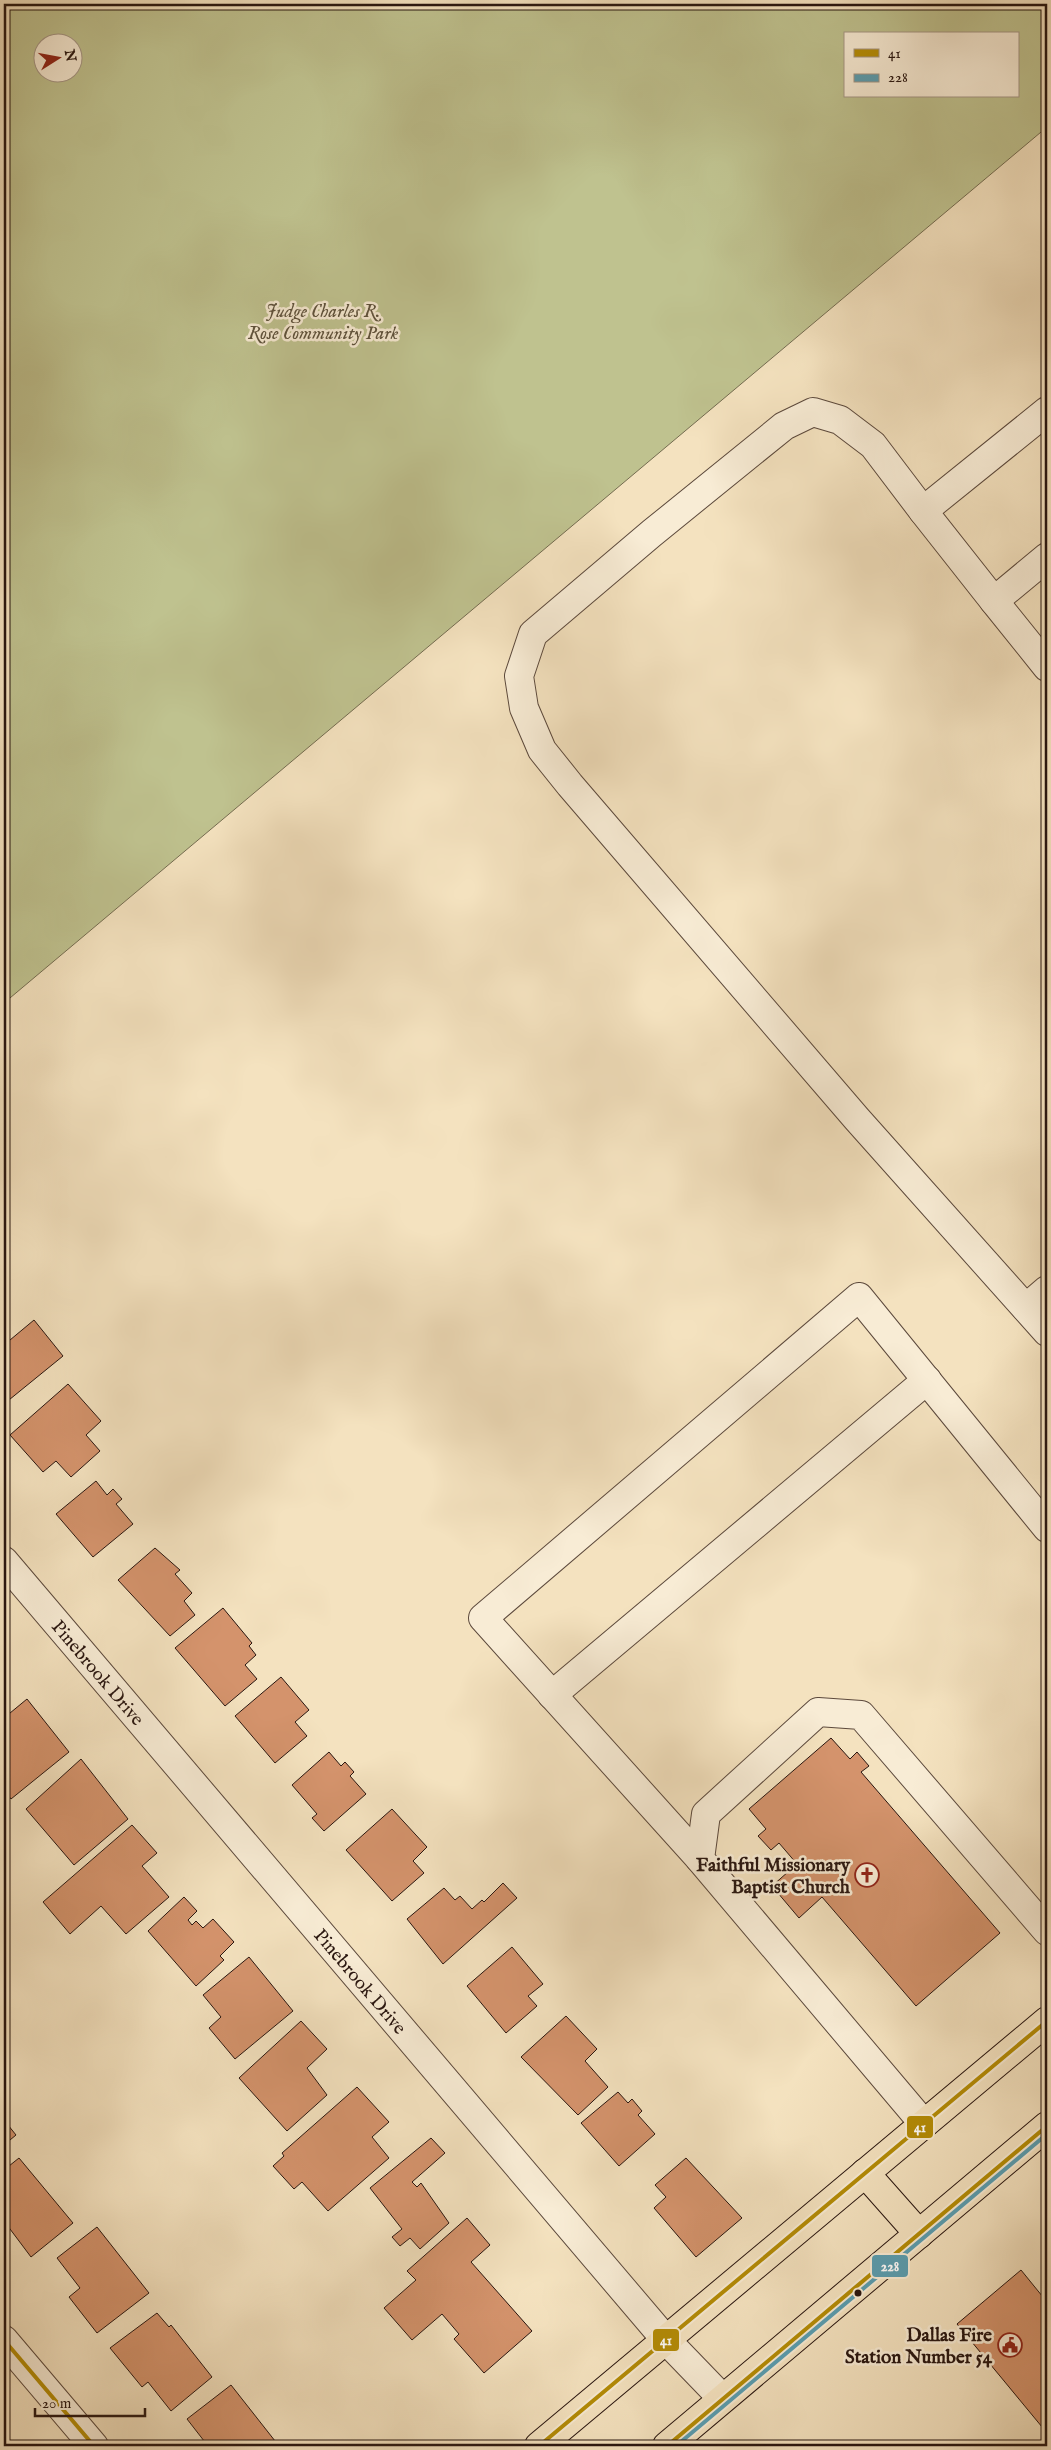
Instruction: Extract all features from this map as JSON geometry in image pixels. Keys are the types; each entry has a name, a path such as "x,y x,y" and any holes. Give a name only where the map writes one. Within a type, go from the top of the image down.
{"main road":[{"path":"539,2446 1047,2021"},
{"path":"667,2446 1047,2126"},
{"path":"866,2173 919,2234"}],"street":[{"path":"923,511 1047,411"},
{"path":"1047,667 873,445 840,420 813,412 784,426 533,634 520,676 524,708 542,750 570,785 856,1119 1047,1332"},
{"path":"994,601 1047,557"},
{"path":"1026,1308 1047,1290"},
{"path":"924,2124 700,1859 484,1618 859,1297 1047,1528"},
{"path":"552,1695 926,1380"},
{"name":"Pinebrook Drive","path":"4,1561 666,2340 722,2398"},
{"path":"700,1859 706,1814 818,1712 861,1715 1047,1931"},
{"path":"4,2340 94,2446"}],"green space":[{"name":"Judge Charles R. Rose Community Park","path":"4,4 1047,4 1047,127 4,1003"}],"building":[{"path":"34,1320 63,1356 4,1404 4,1345"},
{"path":"68,1384 101,1421 86,1435 100,1451 71,1477 56,1461 43,1472 10,1435"},
{"path":"96,1481 107,1495 113,1489 122,1499 116,1504 133,1524 93,1557 56,1514"},
{"path":"155,1548 180,1570 175,1574 192,1593 184,1601 195,1615 170,1636 118,1580"},
{"path":"223,1608 252,1643 249,1646 256,1655 245,1665 257,1679 225,1706 175,1648"},
{"path":"281,1677 309,1710 295,1722 307,1736 275,1763 235,1716"},
{"path":"27,1699 69,1752 11,1799 4,1790 4,1718"},
{"name":"Faithful Missionary Baptist Church","path":"831,1738 850,1759 857,1752 869,1766 861,1772 1000,1933 916,2006 822,1897 799,1918 772,1886 797,1864 779,1843 771,1850 758,1836 766,1829 749,1809"},
{"path":"329,1752 341,1766 345,1762 354,1772 350,1776 366,1794 324,1831 312,1818 317,1814 292,1785"},
{"path":"81,1759 128,1819 74,1865 26,1809"},
{"path":"392,1809 427,1847 413,1861 424,1873 392,1901 346,1850"},
{"path":"132,1825 157,1853 142,1866 169,1897 126,1934 101,1906 70,1934 43,1902"},
{"path":"503,1883 517,1898 443,1964 407,1919 444,1888 455,1900 460,1896 472,1909 482,1900 484,1902"},
{"path":"184,1897 197,1911 188,1920 192,1925 196,1921 203,1928 213,1919 234,1942 220,1956 224,1960 196,1986 148,1931"},
{"path":"512,1947 543,1984 528,1996 537,2006 506,2033 467,1986"},
{"path":"249,1957 293,2011 235,2059 209,2028 221,2017 203,1995"},
{"path":"566,2016 597,2049 585,2061 608,2087 578,2115 521,2057"},
{"path":"301,2021 327,2049 307,2068 327,2095 287,2131 239,2078"},
{"path":"357,2087 389,2122 372,2137 389,2158 328,2211 302,2182 294,2189 273,2166 284,2156 282,2153"},
{"path":"618,2092 628,2103 632,2099 642,2111 638,2115 655,2134 619,2166 581,2123"},
{"path":"4,2120 16,2135 4,2145"},
{"path":"431,2138 445,2153 412,2182 417,2187 421,2183 449,2223 420,2249 410,2238 400,2246 392,2237 402,2229 370,2188"},
{"path":"19,2158 73,2223 31,2257 4,2221 4,2170"},
{"path":"686,2158 742,2218 696,2257 654,2208 666,2197 655,2185"},
{"path":"467,2218 490,2245 471,2262 532,2331 484,2373 454,2339 459,2334 442,2314 412,2340 384,2308 416,2280 407,2271"},
{"path":"97,2227 149,2293 97,2333 69,2297 80,2288 57,2258"},
{"name":"Dallas Fire Station Number 54","path":"1021,2270 1047,2302 1047,2433 957,2324"},
{"path":"157,2313 169,2327 171,2325 212,2377 171,2411 148,2382 142,2387 110,2348"},
{"path":"231,2385 279,2446 208,2446 187,2419"}],"transit line":[{"name":"41","path":"539,2446 1047,2021"},
{"name":"41","path":"667,2446 1047,2126"},
{"name":"228","path":"676,2446 1047,2134"},
{"name":"41","path":"4,2340 94,2446"}],"place":[{"name":"Faithful Missionary Baptist Church","path":"867,1875"},
{"name":"Dallas Fire Station Number 54","path":"1010,2345"}]}
